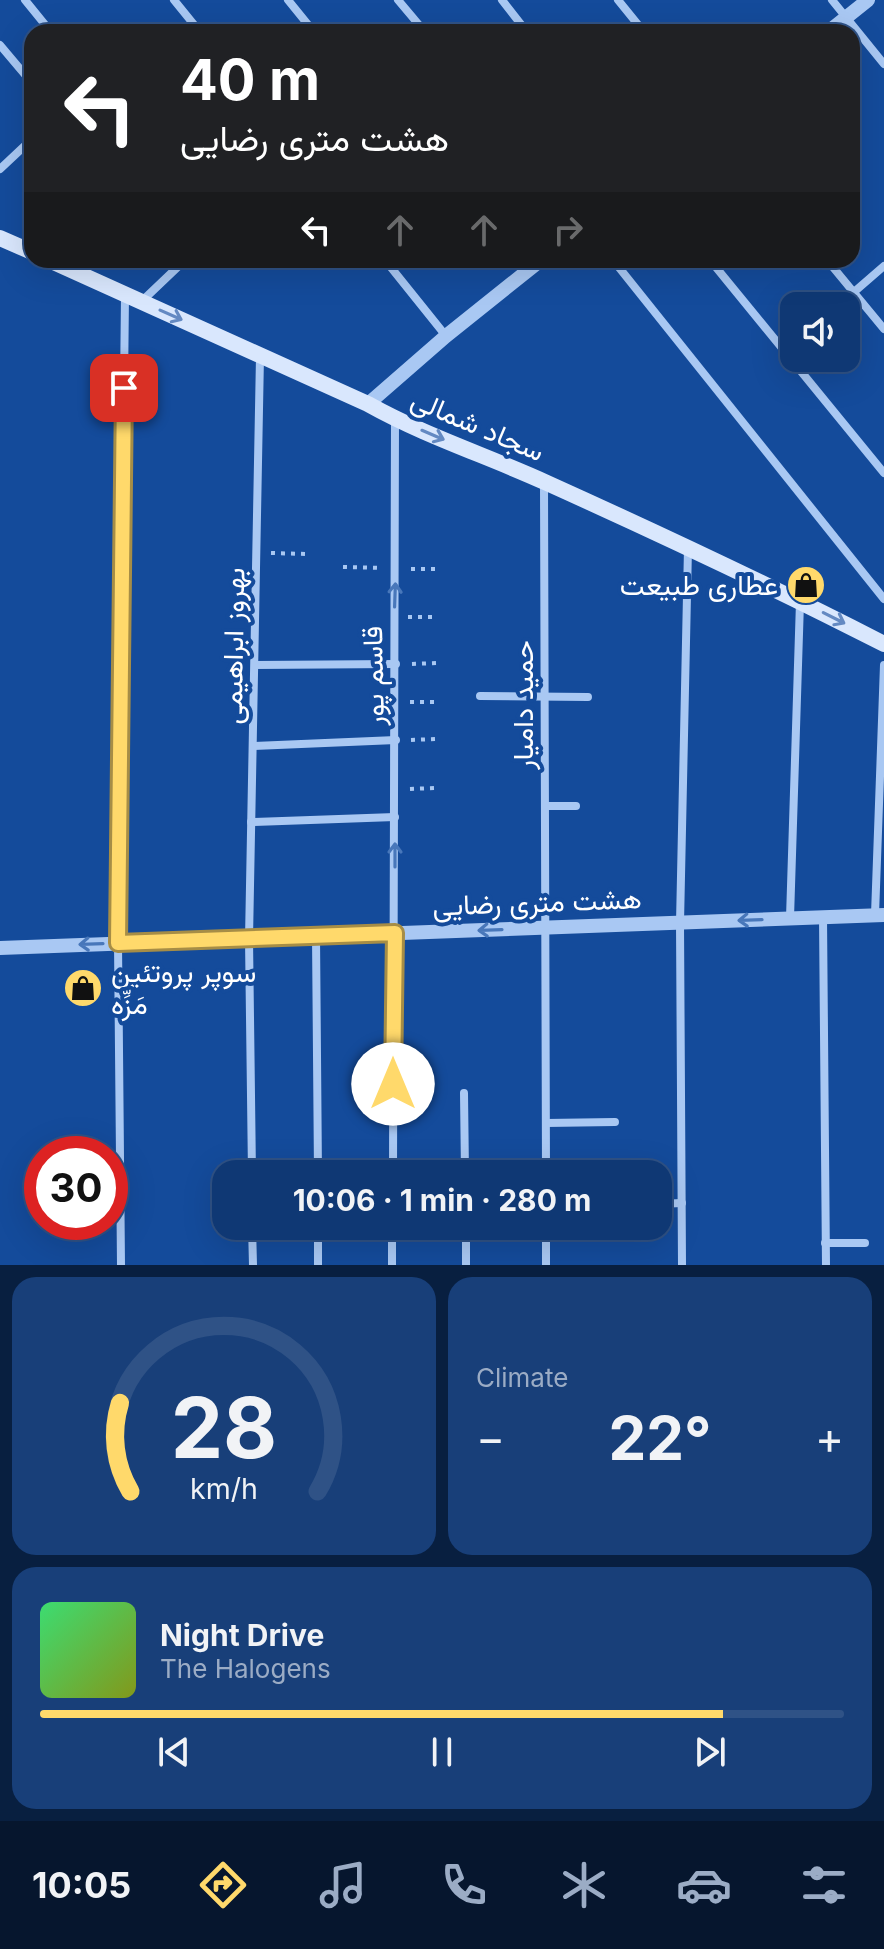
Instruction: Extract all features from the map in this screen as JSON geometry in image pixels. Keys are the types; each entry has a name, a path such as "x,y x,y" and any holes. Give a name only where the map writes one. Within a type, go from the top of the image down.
{"main road":[{"path":"0,238 24,248"},
{"name":"سجاد شمالی","path":"66,268 395,419 688,548 884,644"}],"street":[{"path":"25,0 44,24"},
{"path":"174,0 194,24"},
{"path":"288,0 308,24"},
{"path":"398,0 418,24"},
{"path":"502,0 521,24"},
{"path":"618,0 638,24"},
{"path":"832,0 851,24"},
{"path":"838,24 868,0"},
{"path":"860,35 884,64"},
{"path":"0,45 24,74"},
{"path":"0,169 24,146"},
{"path":"834,268 854,292 884,266"},
{"path":"76,273 81,268"},
{"path":"141,302 177,268"},
{"path":"391,268 446,336"},
{"path":"368,404 531,268"},
{"path":"619,268 884,599"},
{"path":"717,268 884,473"},
{"path":"121,1265 118,943 125,295"},
{"path":"860,299 884,329"},
{"name":"بهروز ابراهیمی","path":"252,1160 249,939 261,355"},
{"name":"قاسم پور","path":"393,1160 395,419"},
{"name":"حمید دامیار","path":"544,482 546,1160"},
{"path":"682,1265 680,923 688,548"},
{"path":"790,918 800,601"},
{"path":"255,665 396,664"},
{"path":"880,915 884,665"},
{"path":"480,696 588,697"},
{"path":"253,746 396,740"},
{"path":"545,806 576,806"},
{"path":"251,822 395,817"},
{"name":"هشت متری رضایی","path":"0,948 880,915"},
{"path":"823,917 826,1265"},
{"path":"316,936 318,1160"},
{"path":"464,1093 465,1160"},
{"path":"546,1123 615,1122"},
{"path":"672,1203 682,1203"},
{"path":"252,1240 253,1265"},
{"path":"318,1240 318,1265"},
{"path":"392,1240 392,1265"},
{"path":"466,1240 466,1265"},
{"path":"546,1240 546,1265"},
{"path":"825,1243 865,1243"}],"path":[{"path":"257,553 308,554"},
{"path":"343,567 436,569"},
{"path":"394,617 437,617"},
{"path":"396,664 438,663"},
{"path":"396,703 436,702"},
{"path":"396,740 437,739"},
{"path":"395,789 435,788"}],"place":[{"name":"عطاری طبیعت","path":"806,585"},
{"name":"سوپر پروتئین مَزِّه","path":"83,988"}],"route":[{"path":"124,388 118,943 395,933 393,1084"}]}
